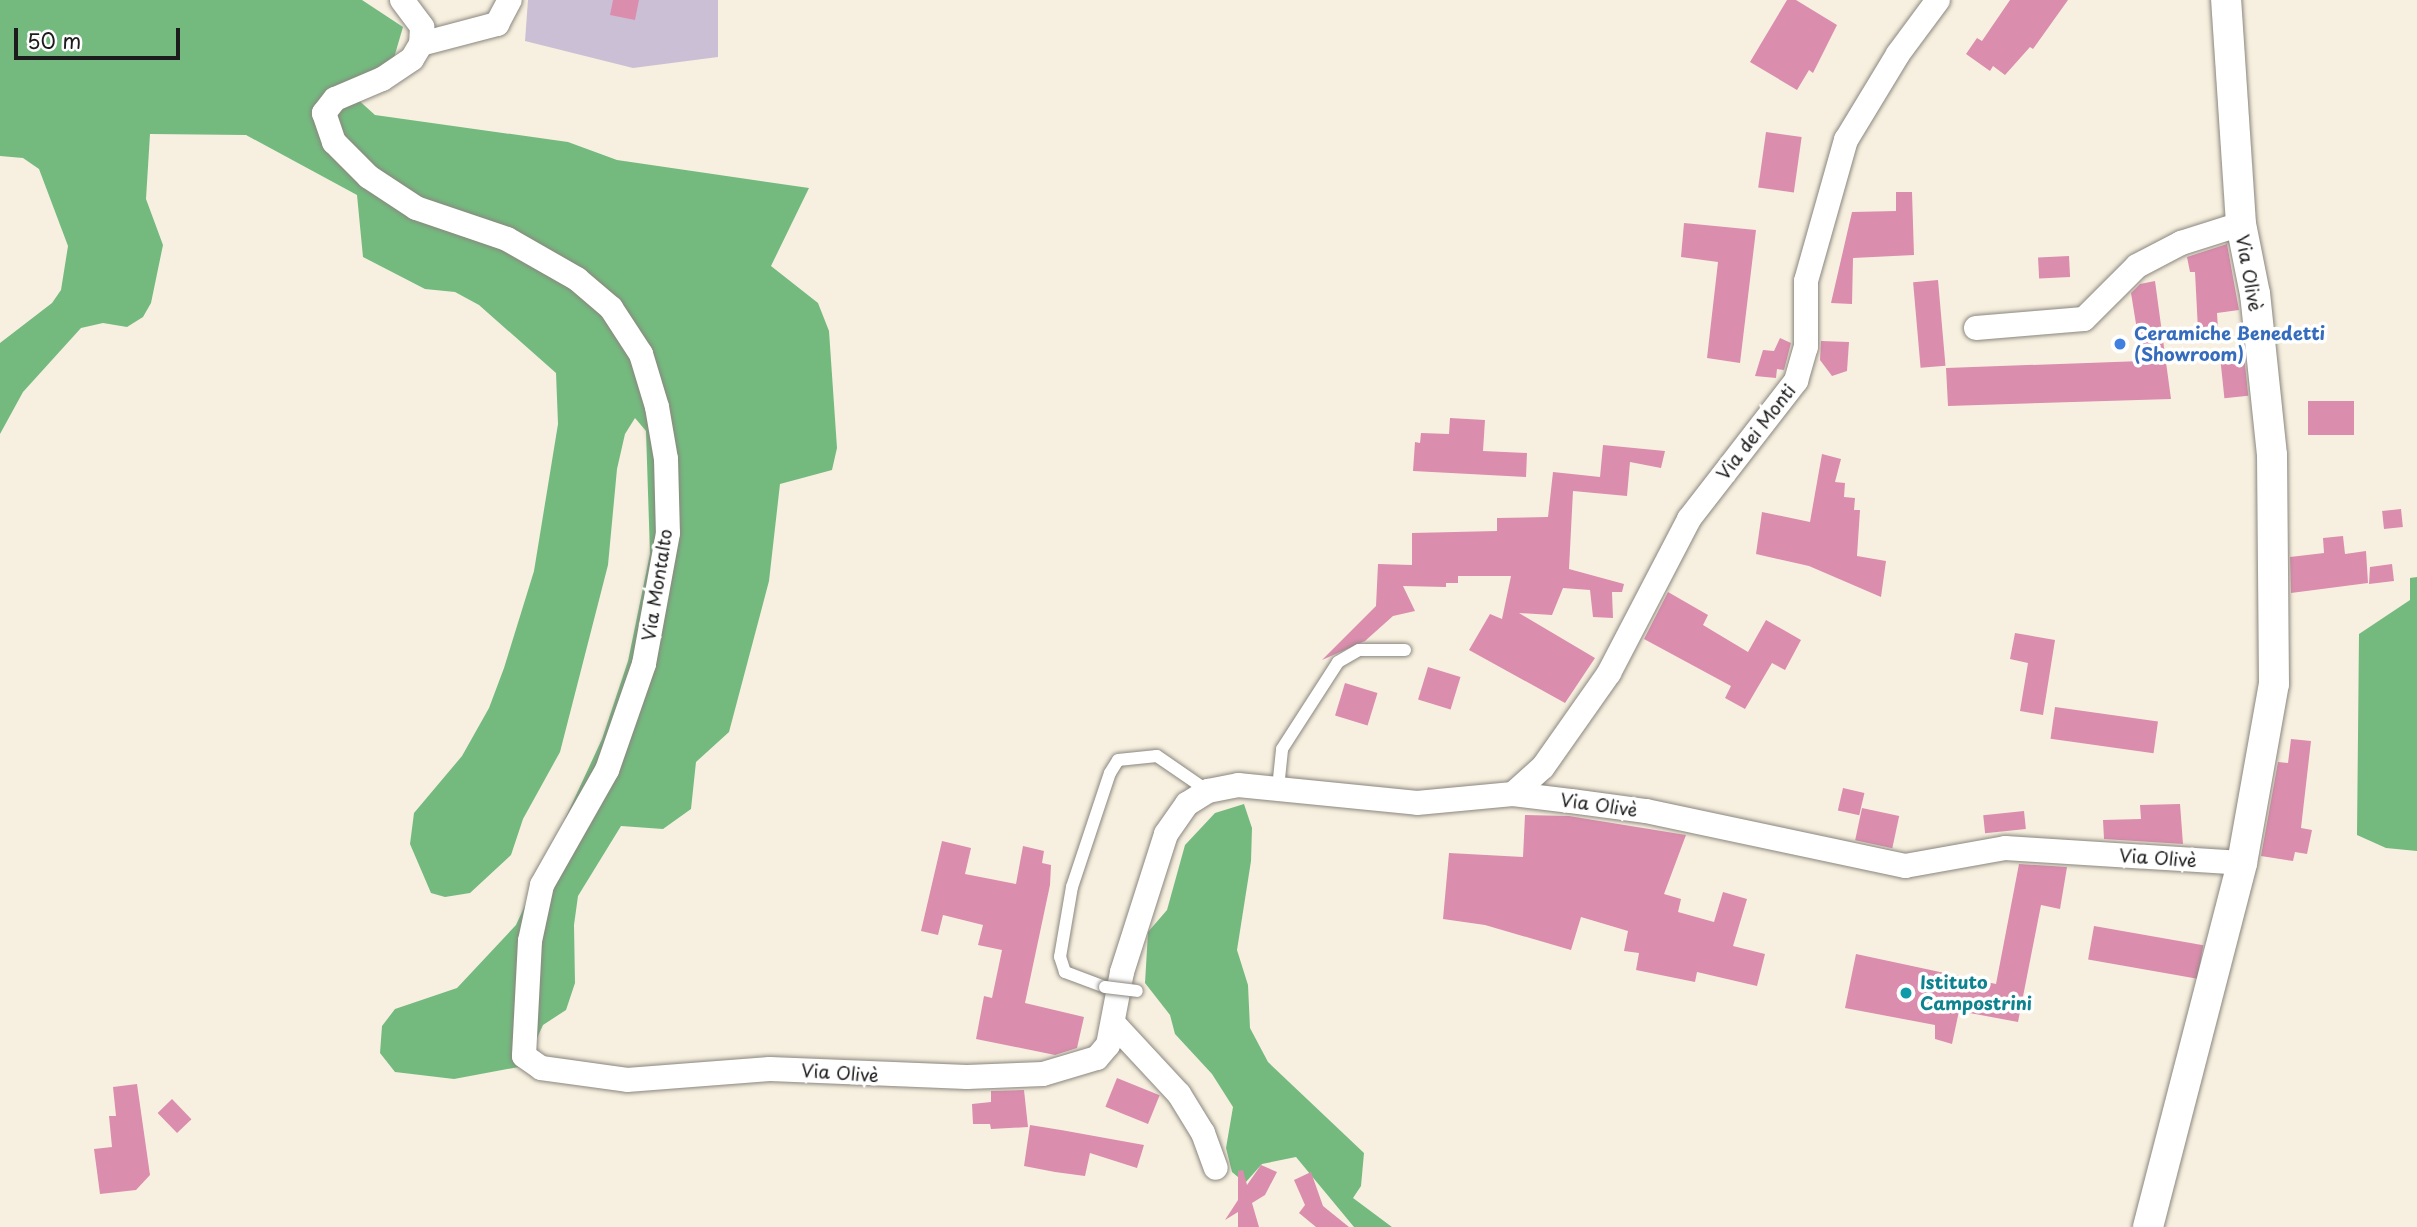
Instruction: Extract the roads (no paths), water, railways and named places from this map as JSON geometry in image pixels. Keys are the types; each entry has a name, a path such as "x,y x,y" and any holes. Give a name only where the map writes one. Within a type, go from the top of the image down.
{"street":[{"path":"402,0 422,27 421,44 497,23 510,0"},
{"name":"Via dei Monti","path":"1513,794 1544,766 1609,673 1689,519 1796,381 1806,347 1806,281 1846,140 1898,54 1938,0"},
{"name":"Via Olivè","path":"2148,1227 2242,863 2264,757 2274,671 2272,455 2255,294 2241,224 2226,0"},
{"name":"Via Montalto","path":"421,44 412,59 382,79 335,99 324,113 334,142 369,177 416,208 507,239 577,279 611,308 641,354 666,458 668,533 644,664 607,770 541,885 530,941 524,1056 541,1068"},
{"name":"Via Olivè","path":"1976,328 2084,319 2137,266 2181,243 2241,224"},
{"name":"Via Olivè","path":"541,1068 627,1080 770,1069 893,1077 1043,1074 1097,1058 1108,1045 1122,972 1166,834 1187,804 1208,791 1238,785 1417,803 1513,794 1646,811 1905,866 2006,848 2242,863"},
{"path":"1113,1023 1178,1094 1203,1133 1216,1168"}],"lane":[{"path":"1278,789 1282,749 1338,662 1359,650 1405,650"},
{"path":"1137,991 1105,987 1065,972 1060,957 1072,887 1110,773 1118,760 1157,756 1208,791"}],"place":[{"name":"Ceramiche Benedetti (Showroom)","path":"2120,344"},
{"name":"Istituto Campostrini","path":"1906,993"}]}
